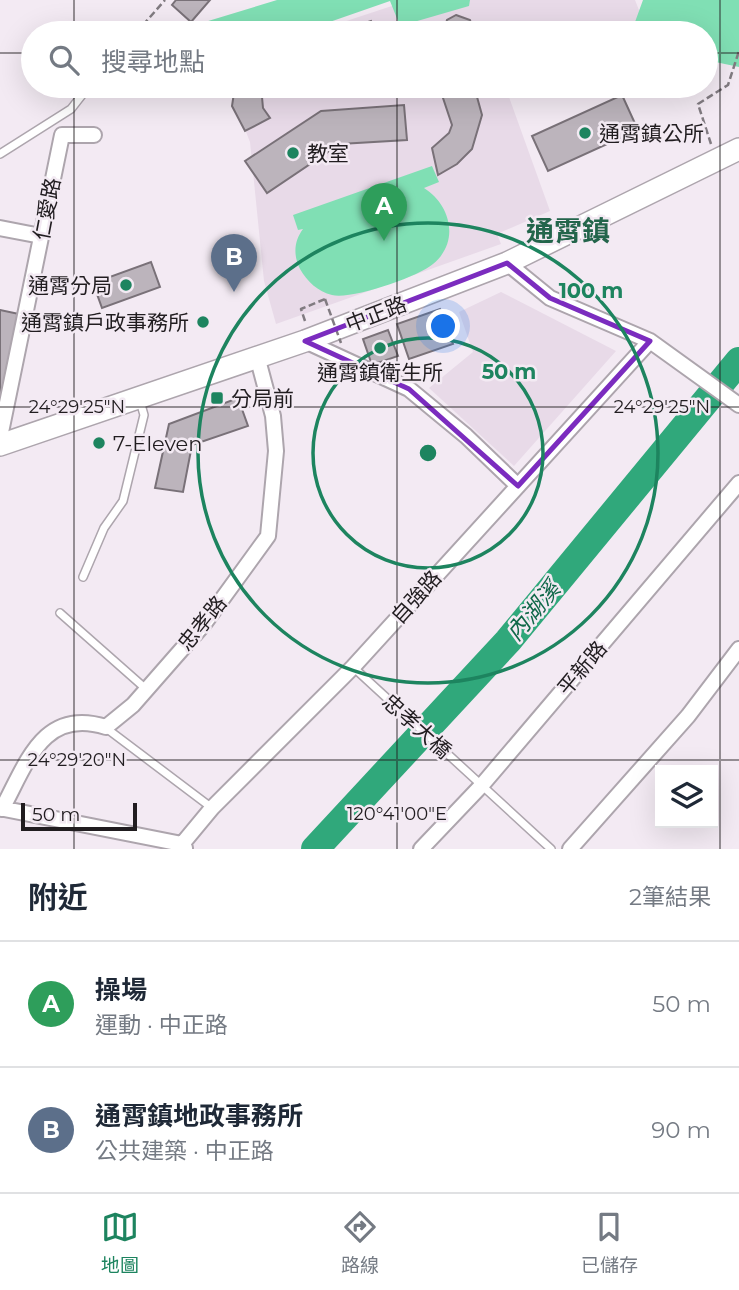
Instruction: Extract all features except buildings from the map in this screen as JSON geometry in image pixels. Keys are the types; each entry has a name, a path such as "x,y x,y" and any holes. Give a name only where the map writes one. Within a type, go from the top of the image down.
{"main road":[{"name":"中正路","path":"0,445 305,341 507,263 739,149"}],"street":[{"name":"仁愛路","path":"0,437 62,135 94,135"},
{"path":"0,228 41,236"},
{"path":"507,263 550,298 650,341 739,405"},
{"path":"305,341 409,390 466,436 518,486"},
{"name":"自強路","path":"182,847 212,808 353,667 650,341"},
{"name":"忠孝路","path":"106,727 147,690 204,624 268,536 276,451 273,416 257,356"},
{"name":"平新路","path":"421,849 482,785 739,483"},
{"path":"570,849 688,716 739,649"},
{"path":"106,727 89,722 65,723 44,737 1,808 182,847"}],"lane":[{"path":"0,154 61,117 78,98"},
{"path":"83,577 104,528 122,501 144,415 139,397"},
{"path":"60,613 147,690"},
{"name":"忠孝大橋","path":"353,667 551,849"},
{"path":"106,727 212,808"}],"path":[{"path":"147,21 165,0"},
{"path":"718,91 728,85 739,51"},
{"path":"707,98 698,104 716,161"},
{"path":"301,309 325,299 341,344"}],"highlighted area":[{"path":"507,263 550,298 650,341 518,486 409,389 305,341"}],"shaded area":[{"path":"410,0 635,0 643,21 346,21"},
{"path":"233,98 509,98 550,211 497,234 501,244 276,324 264,281 250,142"},
{"path":"501,292 616,351 514,466 429,388 473,352 459,312"}],"green space":[{"path":"277,0 470,0 469,6 417,21 398,21 390,1 332,21 208,21"},
{"path":"643,0 739,0 739,67 718,63 718,21 635,21"},
{"path":"432,166 439,182 424,188 441,204 449,224 447,245 433,264 399,281 341,296 322,291 310,282 296,259 296,243 303,229 298,230 293,215"}],"waterway":[{"name":"內湖溪","path":"315,849 508,641 739,361"}],"place":[{"name":"通霄鎮公所","path":"585,133"},
{"name":"教室","path":"293,153"},
{"name":"操場","path":"384,241"},
{"name":"通霄分局","path":"126,285"},
{"name":"通霄鎮地政事務所","path":"234,292"},
{"name":"通霄鎮戶政事務所","path":"203,322"},
{"name":"通霄鎮衛生所","path":"380,348"},
{"name":"分局前","path":"217,398"},
{"name":"7-Eleven","path":"99,443"}],"district":[{"name":"通霄鎮","path":"568,231"}]}
